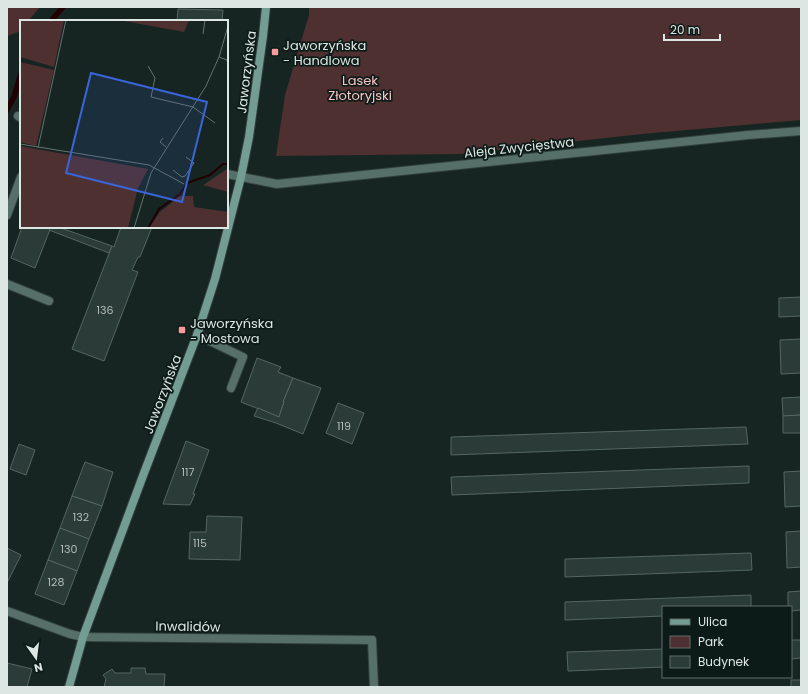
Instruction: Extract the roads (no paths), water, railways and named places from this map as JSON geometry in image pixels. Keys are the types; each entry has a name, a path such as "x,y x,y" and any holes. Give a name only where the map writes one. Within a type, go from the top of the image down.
{"street":[{"name":"Jaworzyńska","path":"69,687 83,637 197,335 215,279 241,177 249,137 266,7"},
{"name":"Aleja Zwycięstwa","path":"228,174 276,184 748,135 801,131"},
{"path":"7,216 20,181"},
{"path":"7,284 48,301"},
{"path":"197,335 244,357 230,388"},
{"name":"Inwalidów","path":"7,611 70,634 83,637 372,640 374,687"}],"waterway":[{"path":"52,20 63,7"},
{"path":"7,110 14,97 20,76"}],"place":[{"name":"Jaworzyńska - Handlowa","path":"275,52"},
{"name":"Jaworzyńska - Mostowa","path":"182,330"}],"park label":[{"name":"Lasek Złotoryjski","path":"360,88"}]}
